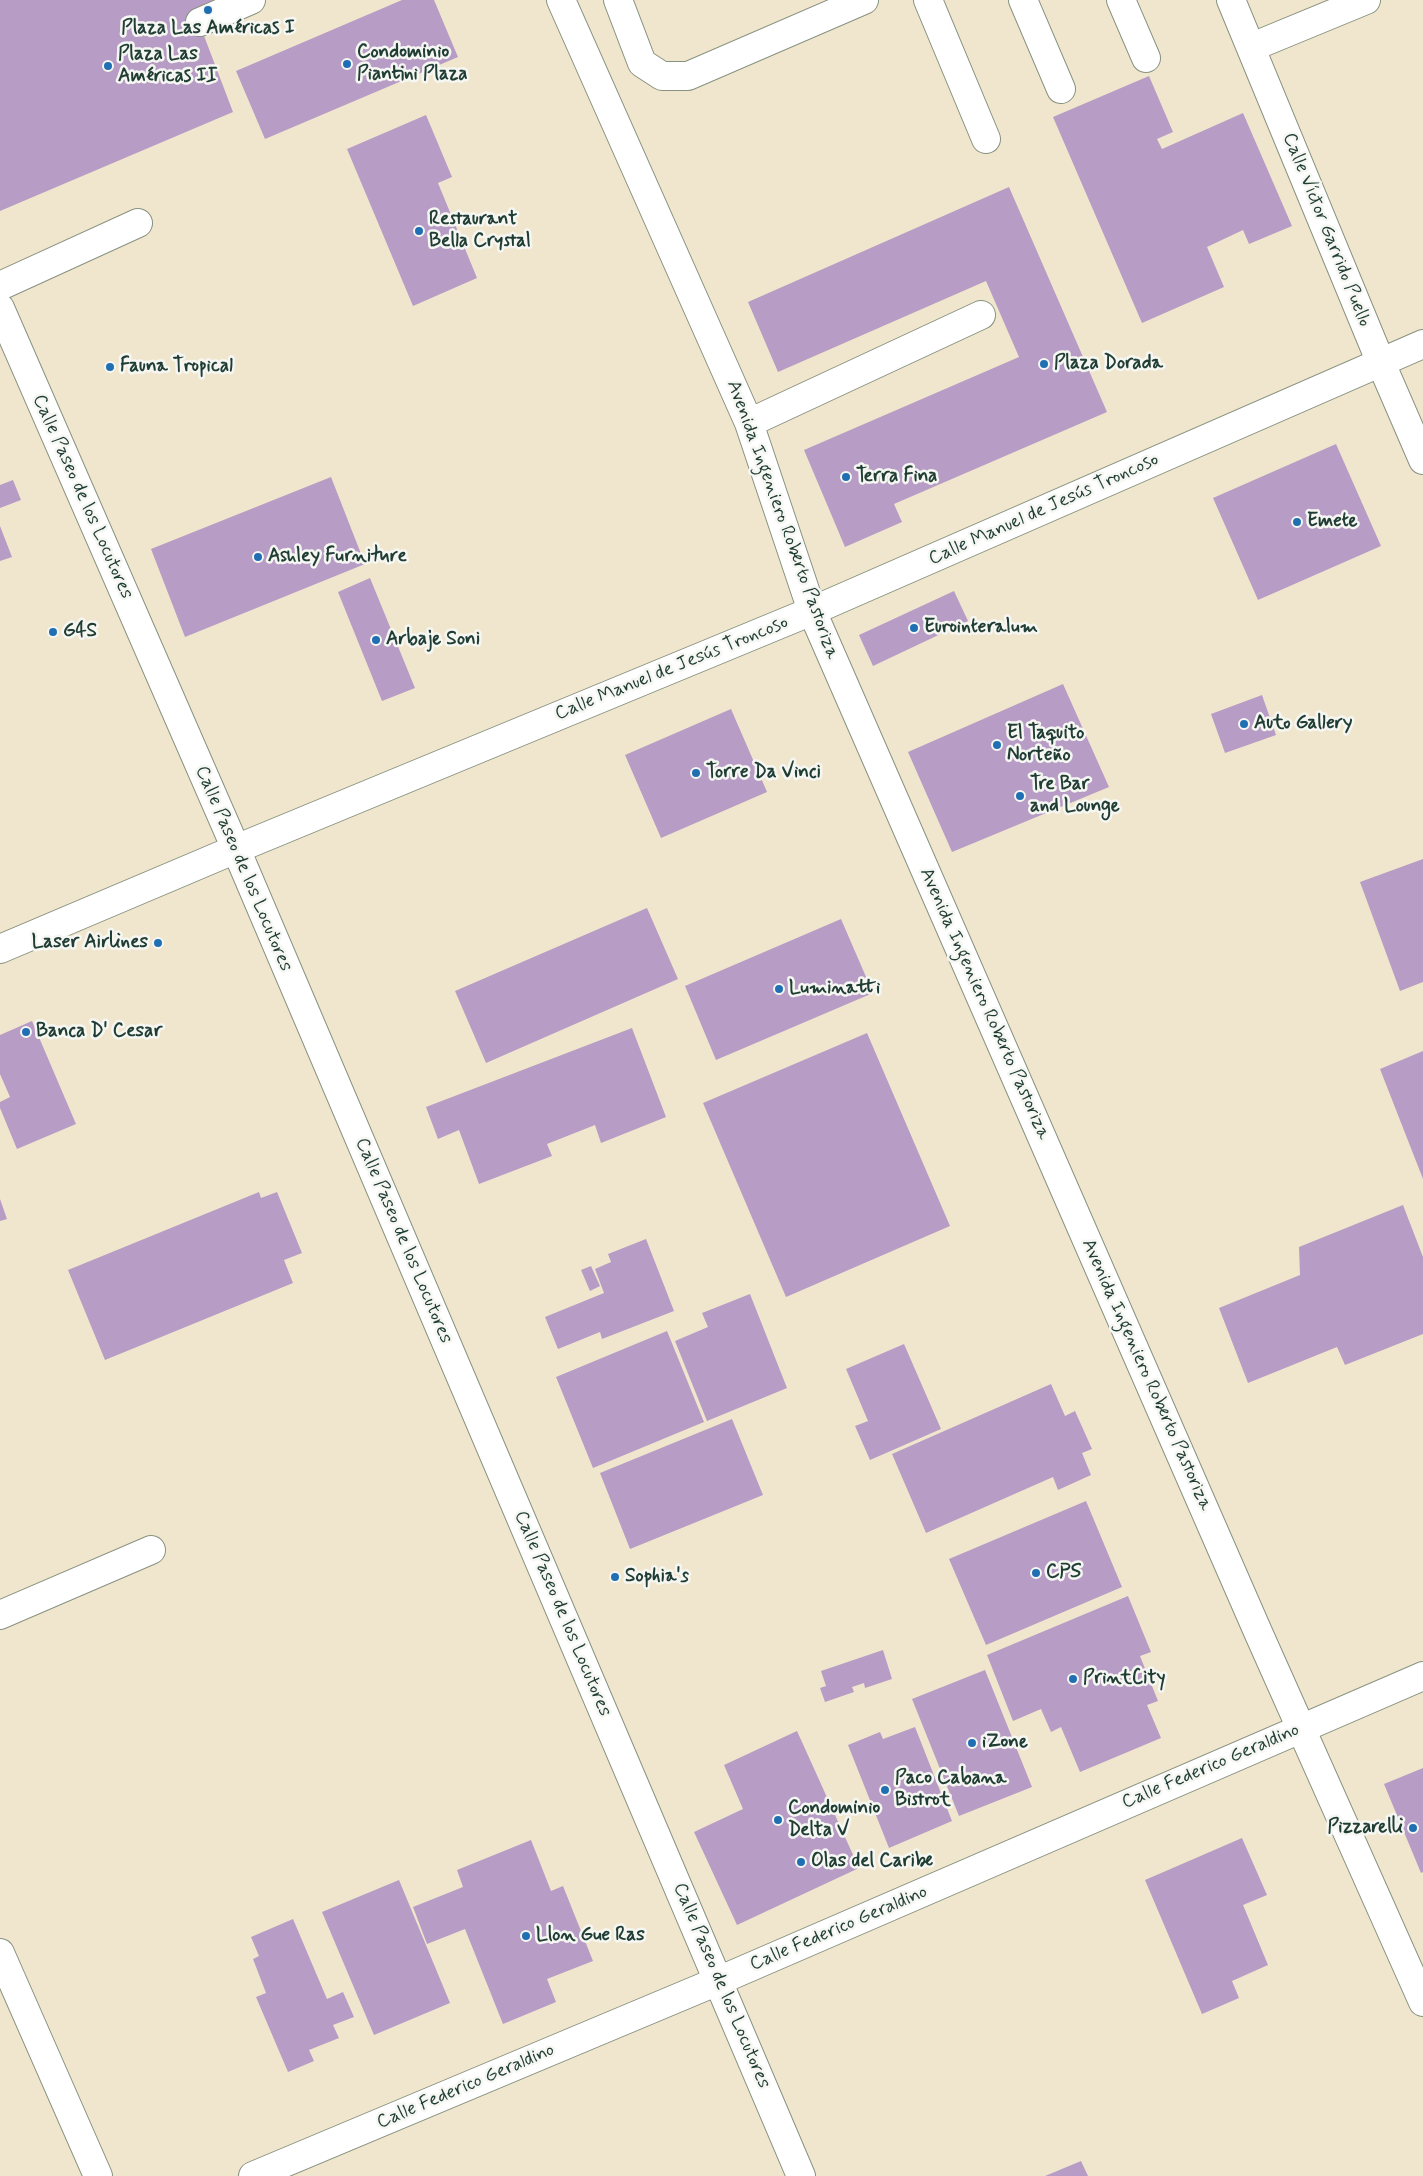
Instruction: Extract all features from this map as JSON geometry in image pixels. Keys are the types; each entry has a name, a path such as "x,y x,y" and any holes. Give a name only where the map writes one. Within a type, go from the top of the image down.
{"street":[{"path":"200,22 251,0"},
{"name":"Avenida Ingeniero Roberto Pastoriza","path":"561,0 749,423 812,611 1301,1728 1423,2002"},
{"path":"618,0 642,62 662,76 688,76 864,0"},
{"path":"928,0 986,139"},
{"path":"1023,0 1061,89"},
{"path":"1120,0 1146,58"},
{"name":"Calle Víctor Garrido Puello","path":"1231,0 1423,460"},
{"path":"1252,47 1366,0"},
{"path":"0,286 138,223"},
{"name":"Calle Paseo de los Locutores","path":"0,308 236,849 801,2176"},
{"path":"749,423 981,315"},
{"name":"Calle Manuel de Jesús Troncoso","path":"0,949 236,849 812,611 1423,344"},
{"path":"0,1615 151,1550"},
{"name":"Calle Federico Geraldino","path":"253,2176 718,1981 1423,1676"},
{"path":"0,1952 98,2176"}],"building":[{"name":"Plaza Las Américas II","path":"0,0 244,0 198,20 233,112 0,211"},
{"name":"Condominio Piantini Plaza","path":"402,0 434,0 458,57 265,139 236,71"},
{"path":"1149,76 1173,132 1157,139 1162,149 1243,113 1292,226 1249,244 1243,230 1207,247 1224,287 1142,323 1053,117"},
{"name":"Restaurant Bella Crystal","path":"426,115 452,177 438,183 477,278 413,306 347,149"},
{"name":"Plaza Dorada","path":"1009,187 1107,412 894,504 902,522 845,547 804,450 1019,357 986,281 778,372 748,302"},
{"name":"Emete","path":"1336,444 1381,546 1258,600 1213,498"},
{"name":"Ashley Furniture","path":"331,477 365,564 185,637 151,549"},
{"path":"13,480 21,500 0,508 0,485"},
{"path":"0,526 12,557 0,561"},
{"name":"Arbaje Soni","path":"370,578 415,688 382,701 338,592"},
{"name":"Eurointeralum","path":"954,591 968,621 873,666 859,635"},
{"path":"1063,684 1109,787 952,852 908,752"},
{"name":"Auto Gallery","path":"1262,695 1276,735 1225,753 1211,714"},
{"name":"Torre Da Vinci","path":"731,709 767,792 661,838 625,755"},
{"path":"1423,859 1423,982 1400,991 1360,882"},
{"path":"647,908 678,979 486,1063 455,991"},
{"name":"Luminatti","path":"841,919 873,993 716,1060 685,986"},
{"path":"32,1021 76,1124 17,1149 0,1108 0,1102 10,1097 0,1074 0,1035"},
{"path":"632,1028 666,1117 601,1143 595,1125 547,1144 552,1156 479,1184 459,1130 438,1139 426,1107"},
{"path":"867,1033 950,1226 786,1297 703,1103"},
{"path":"1423,1051 1423,1179 1380,1069"},
{"path":"259,1192 261,1198 277,1192 302,1253 284,1260 293,1283 105,1360 68,1270"},
{"path":"0,1199 7,1219 0,1221"},
{"path":"1403,1205 1423,1257 1423,1334 1345,1365 1337,1347 1248,1383 1219,1308 1300,1275 1299,1247"},
{"path":"646,1239 674,1311 602,1339 600,1332 558,1349 545,1317 604,1293 595,1269 611,1262 608,1254"},
{"path":"591,1266 600,1286 590,1291 581,1270"},
{"path":"750,1294 787,1388 707,1421 675,1341 708,1327 702,1313"},
{"path":"667,1331 704,1422 593,1468 556,1377"},
{"path":"904,1344 941,1429 870,1460 855,1426 868,1421 846,1369"},
{"path":"1051,1384 1065,1416 1075,1411 1092,1449 1082,1453 1091,1475 1058,1490 1053,1477 926,1533 892,1454"},
{"path":"732,1419 763,1495 630,1549 600,1473"},
{"name":"CPS","path":"1086,1501 1122,1587 986,1645 949,1559"},
{"name":"PrintCity","path":"1128,1596 1151,1652 1140,1656 1158,1701 1147,1705 1161,1738 1080,1772 1061,1727 1051,1732 1041,1709 1013,1721 987,1655"},
{"path":"883,1650 892,1679 865,1688 864,1683 852,1687 854,1692 825,1702 820,1688 826,1686 821,1671"},
{"name":"iZone","path":"985,1670 1032,1787 959,1816 912,1699"},
{"path":"915,1727 952,1821 889,1848 848,1745 880,1732 883,1739"},
{"name":"Condominio Delta V","path":"797,1731 859,1868 737,1925 694,1832 743,1809 724,1765"},
{"name":"Pizzarelli","path":"1423,1768 1423,1872 1421,1873 1384,1784"},
{"path":"1242,1838 1267,1895 1243,1905 1268,1965 1232,1981 1239,1998 1202,2014 1145,1880"},
{"name":"Llon Gue Ras","path":"531,1840 551,1891 563,1886 593,1961 547,1979 556,2002 503,2024 465,1929 427,1944 413,1907 463,1887 457,1870"},
{"path":"399,1880 450,2003 374,2035 322,1912"},
{"path":"293,1919 327,1999 343,1992 354,2017 333,2025 339,2038 309,2050 314,2061 288,2072 256,1997 266,1993 253,1959 259,1956 251,1937"},
{"path":"1081,2161 1088,2176 1045,2176"}],"place":[{"name":"Plaza Las Américas I","path":"208,10"},
{"name":"Condominio Piantini Plaza","path":"347,64"},
{"name":"Plaza Las Américas II","path":"108,66"},
{"name":"Restaurant Bella Crystal","path":"419,231"},
{"name":"Plaza Dorada","path":"1044,364"},
{"name":"Fauna Tropical","path":"110,367"},
{"name":"Terra Fina","path":"846,477"},
{"name":"Emete","path":"1297,522"},
{"name":"Ashley Furniture","path":"258,557"},
{"name":"Eurointeralum","path":"914,628"},
{"name":"G4S","path":"53,632"},
{"name":"Arbaje Soni","path":"376,640"},
{"name":"Auto Gallery","path":"1244,724"},
{"name":"El Taquito Norteño","path":"997,745"},
{"name":"Torre Da Vinci","path":"696,773"},
{"name":"Tre Bar and Lounge","path":"1020,796"},
{"name":"Laser Airlines","path":"158,943"},
{"name":"Luminatti","path":"779,989"},
{"name":"Banca D' Cesar","path":"26,1032"},
{"name":"CPS","path":"1036,1573"},
{"name":"Sophia's","path":"615,1577"},
{"name":"PrintCity","path":"1073,1679"},
{"name":"iZone","path":"972,1743"},
{"name":"Paco Cabana Bistrot","path":"885,1790"},
{"name":"Condominio Delta V","path":"778,1820"},
{"name":"Pizzarelli","path":"1413,1828"},
{"name":"Olas del Caribe","path":"801,1862"},
{"name":"Llon Gue Ras","path":"526,1936"}]}
